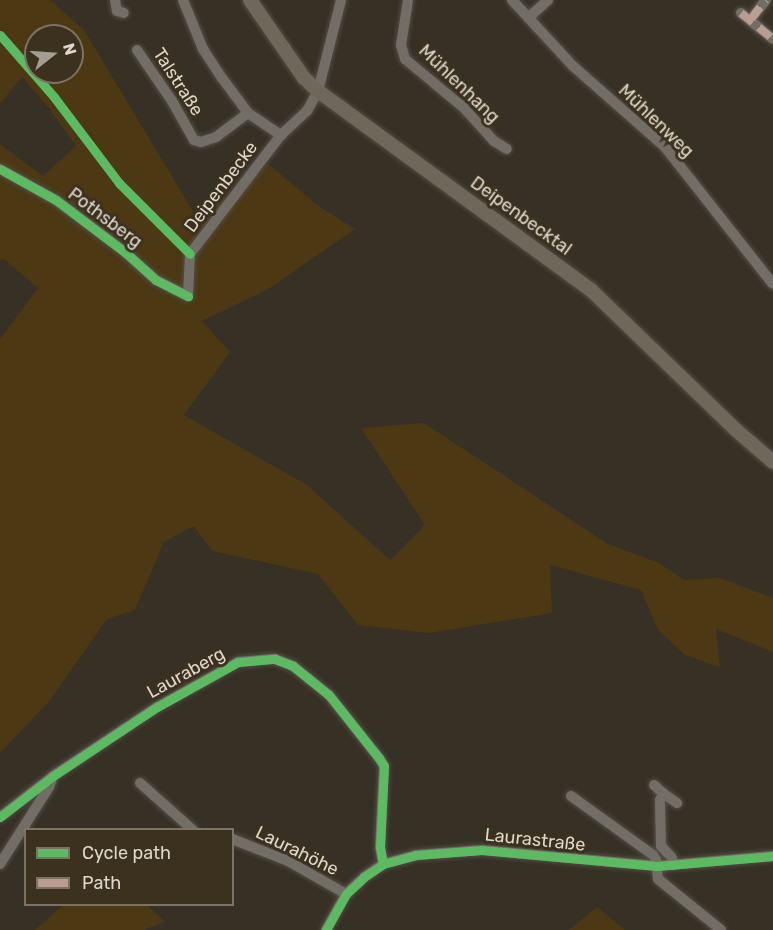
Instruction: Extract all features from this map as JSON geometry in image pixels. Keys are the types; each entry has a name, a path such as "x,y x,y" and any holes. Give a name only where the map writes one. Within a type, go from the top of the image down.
{"main road":[{"name":"Deipenbecktal","path":"250,0 304,78 318,91 591,290 736,430 773,462"}],"street":[{"path":"115,0 117,11 124,13"},
{"path":"183,0 203,49 248,113 281,135 307,111 318,91 340,0"},
{"name":"Mühlenhang","path":"408,0 401,45 405,59 464,108 494,141 507,149"},
{"name":"Mühlenweg","path":"512,0 573,66 665,147 773,284"},
{"path":"528,18 548,0"},
{"path":"766,0 746,16 773,39"},
{"name":"Talstraße","path":"137,50 172,101 194,140 201,142 216,137 248,113"},
{"name":"Deipenbecke","path":"188,296 190,254 281,135"},
{"name":"Pothsberg","path":"0,169 56,200 126,253 156,280 188,296"},
{"name":"Lauraberg","path":"0,817 53,776 157,707 238,662 275,659 293,666 323,689 366,737 380,758 384,766 380,847 383,864"},
{"name":"Lauraberg","path":"0,864 49,787 53,776"},
{"path":"140,783 191,828"},
{"path":"654,786 677,803"},
{"path":"664,794 660,800 662,846 672,858 673,866"},
{"name":"Laurastraße","path":"571,796 653,855 658,879 667,889 721,930"},
{"name":"Laurahöhe","path":"234,840 288,861 346,894"},
{"name":"Laurastraße","path":"326,930 346,894 383,864 416,855 482,850 657,866 773,856"}],"shaded area":[{"path":"0,0 50,0 77,24 24,24 24,79 22,77 0,104"},
{"path":"84,30 197,218 268,164 320,207 355,229 267,290 202,321 230,352 184,415 307,485 390,560 425,525 361,428 424,423 608,544 659,563 684,580 720,578 773,598 773,652 716,629 720,667 685,655 658,630 641,590 550,565 552,613 429,633 358,625 318,574 212,551 194,526 164,542 135,610 107,619 48,703 0,753 0,339 38,288 4,259 0,260 0,144 43,176 76,146 28,84 84,84"},
{"path":"62,906 148,906 165,922 144,930 35,930"},
{"path":"597,907 625,930 569,930"}],"marked path":[{"path":"751,19 766,0"},
{"path":"741,13 773,39"}],"cycle path":[{"path":"0,35 54,97 119,183 190,254"},
{"path":"0,169 56,200 126,253 156,280 188,296"},
{"path":"0,817 53,776 157,707 238,662 275,659 293,666 329,695 384,766 380,847 383,864"},
{"path":"326,930 346,894 364,877 383,864 416,855 482,850 657,866 773,856"}]}
